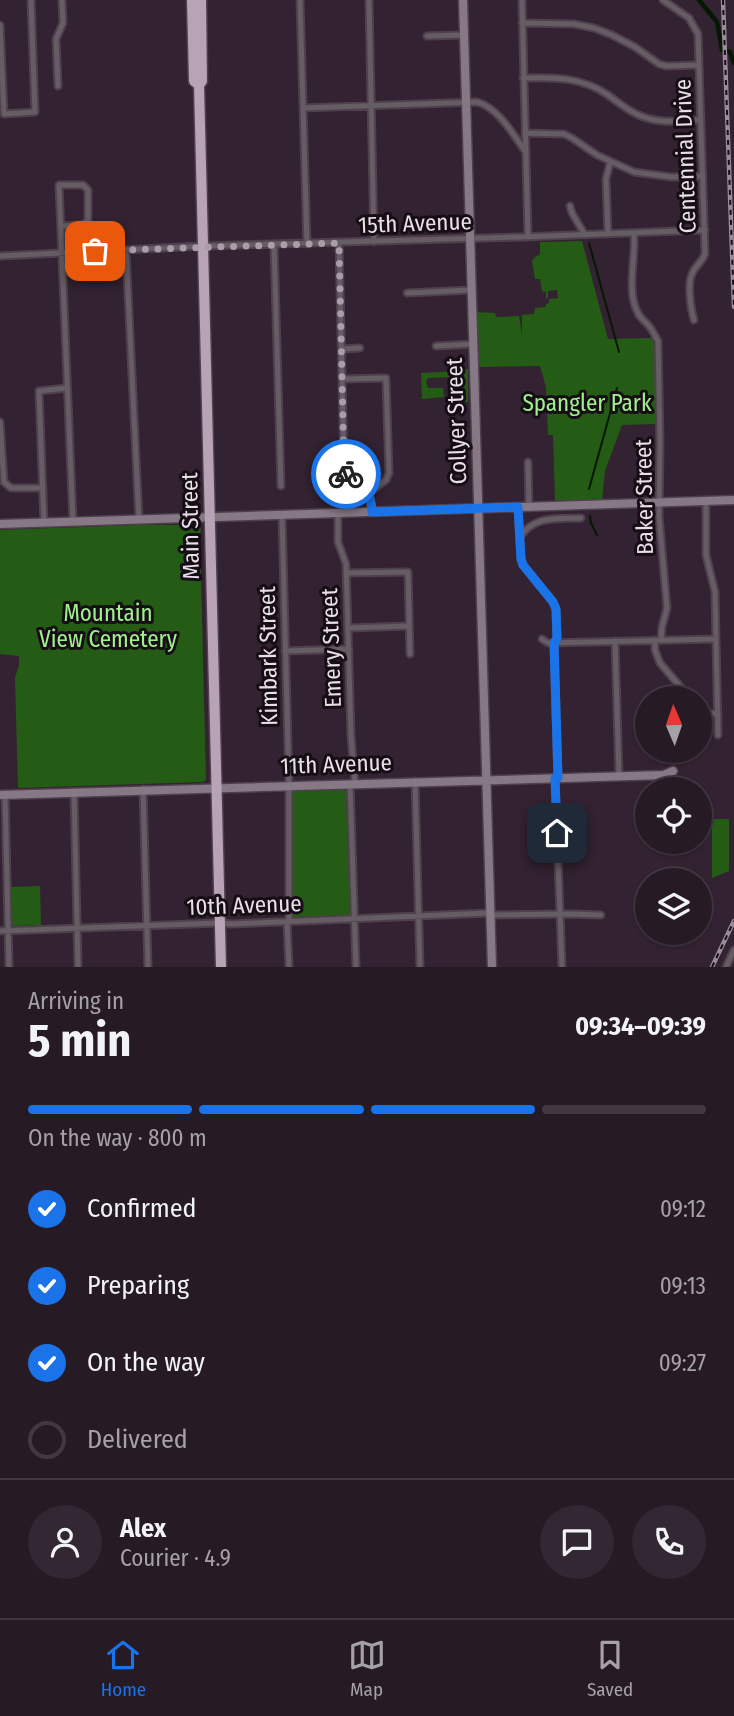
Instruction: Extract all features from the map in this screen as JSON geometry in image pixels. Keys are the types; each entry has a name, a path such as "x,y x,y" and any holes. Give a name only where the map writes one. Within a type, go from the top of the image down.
{"highway":[{"name":"Main Street","path":"192,0 194,81 199,85"},
{"name":"Main Street","path":"201,0 202,81 199,85 221,967"}],"street":[{"path":"0,24 4,114 35,112 31,0"},
{"path":"58,86 56,39 64,23 62,0"},
{"path":"300,0 307,244"},
{"path":"369,0 374,242"},
{"name":"Collyer Street","path":"463,0 492,967"},
{"path":"522,0 528,237"},
{"name":"Centennial Drive","path":"663,0 689,18 698,34 705,254 690,278 694,320"},
{"path":"522,23 574,24 594,28 635,47 659,64 699,65"},
{"path":"427,36 463,35"},
{"path":"523,78 551,77 580,81 607,94 629,111 654,120 701,120"},
{"path":"303,108 477,102 490,108 526,152"},
{"path":"525,133 564,134 597,156 634,172 671,177 703,176"},
{"path":"608,234 606,179 610,163"},
{"path":"61,226 83,225 88,220 88,190 83,185 59,185 73,522"},
{"path":"570,206 585,235"},
{"name":"15th Avenue","path":"0,256 203,246 705,230"},
{"name":"Baker Street","path":"634,234 633,298 638,314 658,341 659,516 667,608 658,640"},
{"path":"339,243 344,468 348,478 361,485 369,494 372,512"},
{"path":"274,245 281,486"},
{"path":"126,251 139,520"},
{"path":"407,293 471,290"},
{"path":"436,346 473,344"},
{"path":"342,349 360,348"},
{"path":"343,379 386,378 389,473 386,480 369,494"},
{"path":"44,523 39,391 67,388"},
{"path":"0,422 4,482 11,488 43,488"},
{"path":"528,462 529,507"},
{"path":"0,524 734,500"},
{"path":"706,501 706,555 715,592 718,734"},
{"path":"518,507 523,565 549,596 556,609 556,778 562,967"},
{"name":"Emery Street","path":"338,513 338,542 347,573 356,967"},
{"name":"Kimbark Street","path":"282,515 289,785 289,967"},
{"path":"520,537 524,530 537,521 581,518"},
{"path":"347,573 408,572 410,654"},
{"path":"348,628 409,626"},
{"path":"542,639 554,643 716,639"},
{"path":"658,640 655,650 660,663 680,686"},
{"path":"615,641 620,776"},
{"path":"285,651 349,649"},
{"path":"712,714 718,714"},
{"name":"11th Avenue","path":"3,794 664,775 673,771"},
{"path":"415,781 420,967"},
{"path":"143,789 148,967"},
{"path":"75,792 78,967"},
{"path":"3,794 9,967"},
{"name":"10th Avenue","path":"0,930 489,914 601,915"},
{"path":"726,967 734,950"}],"green space":[{"name":"Spangler Park","path":"582,241 608,339 652,338 655,350 656,424 622,425 605,471 602,501 555,502 553,435 548,435 546,387 540,366 478,367 477,312 495,313 496,317 519,316 522,335 522,315 534,314 535,308 546,307 549,299 558,298 557,290 548,291 546,298 540,279 535,279 532,261 540,255 540,242"},
{"path":"468,369 468,402 463,402 463,386 452,386 452,377 428,378 428,388 443,388 444,397 422,399 421,373"},
{"name":"Mountain View Cemetery","path":"197,525 201,529 206,780 18,788 15,677 19,656 0,654 0,530"},
{"path":"341,788 346,791 350,915 293,917 292,793 296,789"},
{"path":"712,819 729,819 729,871 712,878"},
{"path":"40,886 41,925 11,924 10,887"}],"waterway":[{"path":"699,0 717,22 722,50 730,52 734,63"},
{"path":"589,243 619,352"},
{"path":"589,489 617,388"},
{"path":"590,516 597,535"}],"railway":[{"path":"723,0 734,307"},
{"path":"712,967 734,921"}],"way so far":[{"path":"95,251 339,243 346,474"}],"route":[{"path":"346,474 366,491 372,512 518,507 523,565 549,596 556,609 554,679 557,833"}]}
